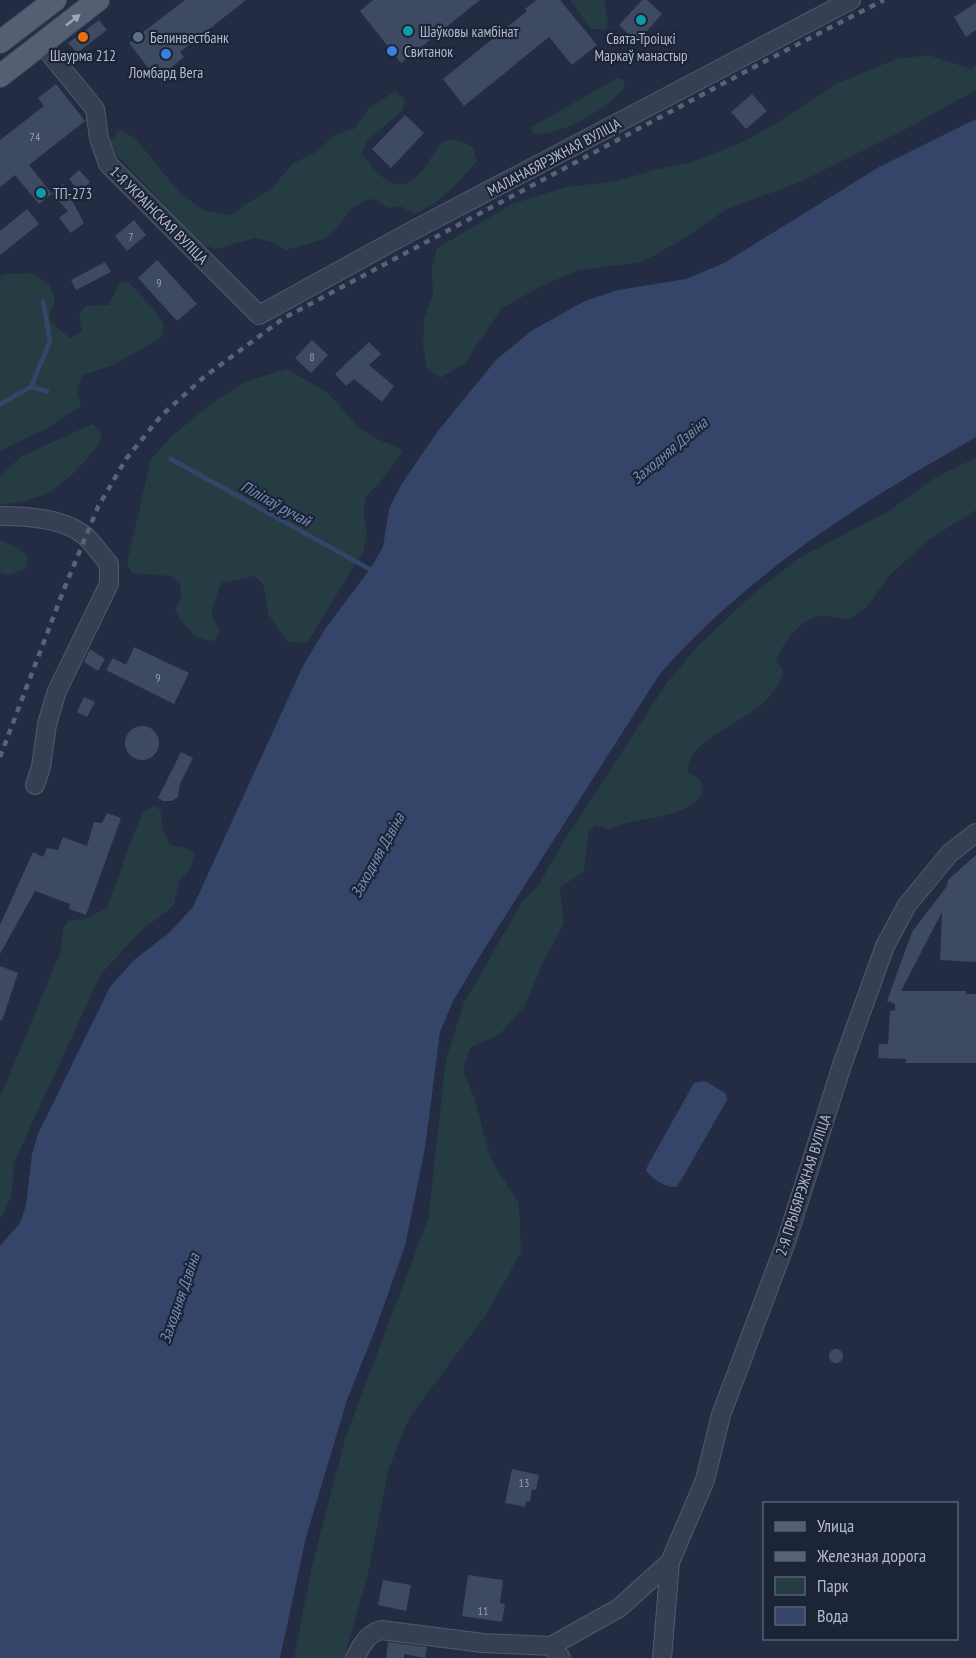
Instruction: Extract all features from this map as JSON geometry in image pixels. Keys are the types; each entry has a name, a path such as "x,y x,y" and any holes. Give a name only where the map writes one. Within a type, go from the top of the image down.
{"main road":[{"path":"0,42 55,0"},
{"path":"0,47 7,71 98,0"}],"street":[{"name":"МАЛАНАБЯРЭЖНАЯ ВУЛІЦА","path":"258,315 410,232 851,0"},
{"name":"1-Я УКРАІНСКАЯ ВУЛІЦА","path":"42,44 95,110 99,138 108,164 258,315"},
{"path":"0,516 30,516 74,528 85,536 109,564 109,584 57,691 47,724 41,767 35,785"},
{"name":"2-Я ПРЫБЯРЭЖНАЯ ВУЛІЦА","path":"670,1562 705,1480 721,1415 786,1242 842,1065 885,945 907,905 950,853 976,832"},
{"path":"355,1658 361,1646 373,1632 381,1630 556,1652 619,1608 670,1562"},
{"path":"662,1658 670,1562"}],"green space":[{"path":"570,0 604,0 608,23 606,29 591,29"},
{"path":"928,55 971,69 976,65 976,90 910,127 800,182 727,209 680,241 642,262 579,270 542,286 502,308 464,364 440,378 427,369 423,345 424,319 433,295 432,268 437,248 512,204 566,187 618,181 688,163 734,146 769,128 836,84 896,59"},
{"path":"617,78 624,80 625,87 596,112 557,131 533,134 530,128"},
{"path":"395,91 405,99 403,110 368,140 361,153 379,174 396,184 404,184 413,180 439,146 450,139 473,147 477,161 442,197 415,214 400,206 388,208 376,200 367,199 352,208 338,227 325,239 286,250 275,243 255,238 216,249 201,244 117,155 110,141 120,130 135,138 179,192 204,211 231,215 270,190 292,164 316,152 336,134 354,129 369,108"},
{"path":"33,273 50,286 55,300 49,319 70,338 82,331 79,316 85,306 109,305 119,283 128,282 155,310 164,325 161,338 111,366 82,375 77,391 81,406 47,428 0,451 0,276"},
{"path":"287,369 327,392 359,428 379,440 396,446 402,452 387,474 366,497 363,512 367,532 364,550 307,643 288,642 268,614 264,586 255,576 221,583 211,612 220,633 213,641 206,640 190,631 175,610 181,596 180,584 171,576 132,573 127,563 151,459 172,436 212,403 247,381"},
{"path":"93,424 102,433 99,445 75,472 47,494 25,501 0,505 0,476 22,456"},
{"path":"976,458 976,510 927,541 888,577 868,606 848,620 827,616 816,617 808,620 795,631 776,659 783,671 778,685 769,697 758,707 704,743 693,755 687,771 701,780 702,795 693,804 670,814 609,829 595,825 588,834 584,871 560,888 564,923 542,965 524,1007 500,1034 470,1048 463,1070 474,1097 491,1160 519,1203 521,1252 486,1315 409,1418 389,1468 368,1574 344,1658 294,1658 312,1566 346,1436 428,1219 446,1060 464,1003 522,902 538,886 564,841 666,684 696,648 755,592 799,558 889,511 936,477"},
{"path":"0,540 16,547 28,557 25,569 8,575 0,572"},
{"path":"155,806 161,811 162,829 170,845 195,853 191,868 179,881 174,904 144,928 101,974 14,1164 12,1196 0,1219 0,1098 60,953 63,929 68,921 85,919 107,908 144,811"}],"water":[{"name":"Заходняя Дзвіна","path":"976,119 976,437 890,488 807,543 729,604 693,638 659,675 453,1001 440,1032 425,1148 405,1246 347,1400 306,1537 280,1658 0,1658 0,1246 20,1223 26,1206 32,1154 38,1134 110,987 134,960 170,932 193,907 302,668 325,629 370,569 383,547 389,509 401,485 438,431 496,360 531,331 585,301 618,290 686,279 724,263 879,167"},
{"path":"702,1081 726,1094 727,1100 680,1182 676,1187 668,1186 656,1180 646,1171 694,1083"}],"building":[{"path":"185,0 246,0 180,52 184,57 157,79 129,43"},
{"name":"Шаўковы камбінат","path":"373,0 480,0 401,63 360,11"},
{"path":"536,0 560,0 597,45 572,65 549,37 464,106 443,79 527,11 525,9"},
{"name":"Свята-Троіцкі Маркаў манастыр","path":"642,0 647,0 662,14 637,42 619,25"},
{"path":"976,3 976,30 966,37 954,17"},
{"path":"99,20 107,30 77,53 68,43"},
{"path":"56,84 85,121 29,165 52,194 39,204 15,175 0,187 0,140 44,106 38,98"},
{"path":"752,94 767,111 746,129 731,112"},
{"path":"405,115 424,133 391,168 372,149"},
{"path":"79,170 90,182 80,192 69,179"},
{"path":"63,184 84,223 71,233 59,218 68,211 52,194"},
{"path":"27,209 39,224 0,255 0,231"},
{"path":"134,220 146,235 127,251 115,236"},
{"path":"157,260 197,304 177,321 138,278"},
{"path":"105,262 111,272 76,290 71,280"},
{"path":"312,340 328,355 311,373 295,358"},
{"path":"369,342 381,354 369,365 394,386 382,402 354,379 346,386 335,374"},
{"path":"134,647 189,673 174,704 106,670 113,658 126,665"},
{"path":"90,649 105,659 98,671 84,662"},
{"path":"84,697 95,702 87,717 77,712"},
{"path":"142,726 154,731 159,743 154,755 142,760 130,755 125,743 130,731"},
{"path":"181,752 193,758 180,784 178,797 172,801 163,801 158,798"},
{"path":"107,813 121,818 86,915 69,909 70,904 35,891 0,954 0,925 33,852 43,857 47,848 58,850 63,837 87,846 94,822 102,823"},
{"path":"976,855 976,962 940,960 942,912 901,991 966,991 966,994 976,994 976,1063 906,1063 906,1059 878,1058 879,1044 888,1044 890,1011 895,1010 895,1004 887,1001 912,932 947,886 948,880"},
{"path":"0,966 18,973 2,1021 0,1020"},
{"path":"836,1349 841,1351 843,1356 841,1361 836,1363 831,1361 829,1356 831,1351"},
{"path":"512,1469 539,1475 536,1490 532,1489 530,1502 526,1501 525,1507 505,1503"},
{"path":"468,1575 503,1580 500,1603 505,1604 502,1622 462,1616"},
{"path":"383,1580 411,1585 406,1611 378,1605"},
{"path":"388,1642 427,1647 425,1658 404,1654 404,1658 386,1658"}],"waterway":[{"path":"31,387 50,341 43,301"},
{"name":"Піліпаў ручай","path":"0,404 31,387 47,391"},
{"name":"Піліпаў ручай","path":"171,459 373,571"}],"tram line":[{"path":"0,65 83,0"}],"railway":[{"path":"0,757 98,507 126,459 161,416 204,377 284,318 884,0"}],"place":[{"name":"Свята-Троіцкі Маркаў манастыр","path":"641,20"},
{"name":"Шаўковы камбінат","path":"408,31"},
{"name":"Шаурма 212","path":"83,37"},
{"name":"Белинвестбанк","path":"138,37"},
{"name":"Свитанок","path":"392,51"},
{"name":"Ломбард Вега","path":"166,54"},
{"name":"ТП-273","path":"41,193"}]}
